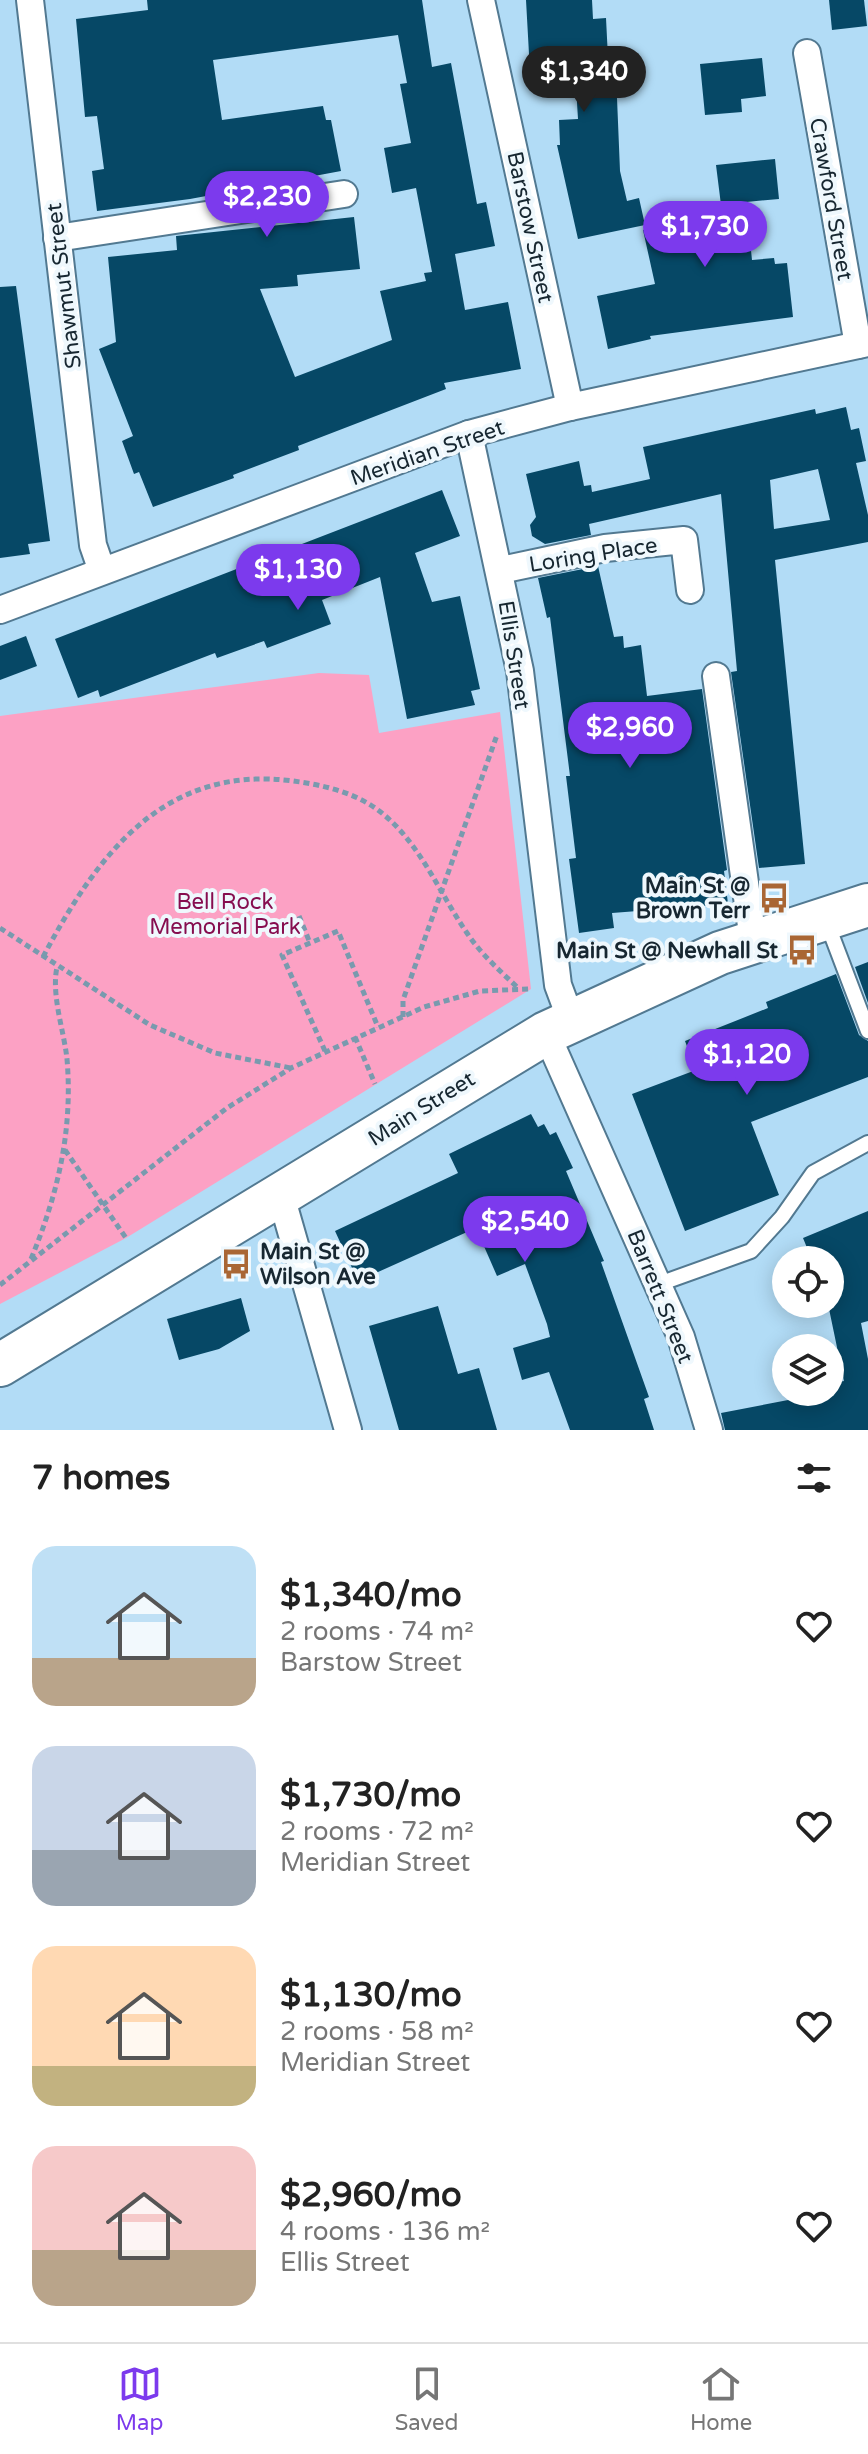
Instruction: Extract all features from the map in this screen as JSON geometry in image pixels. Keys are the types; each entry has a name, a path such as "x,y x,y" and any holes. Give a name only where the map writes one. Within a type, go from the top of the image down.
{"main road":[{"name":"Main Street","path":"0,1365 559,1026 753,940 868,905"}],"street":[{"name":"Shawmut Street","path":"30,0 93,545 102,571"},
{"name":"Barstow Street","path":"481,0 570,407"},
{"name":"Crawford Street","path":"807,53 863,344"},
{"path":"57,238 344,194"},
{"name":"Meridian Street","path":"0,610 469,434 570,407 863,344"},
{"name":"Ellis Street","path":"469,434 501,570 520,671 558,985 559,1026"},
{"name":"Loring Place","path":"501,570 605,548 684,540 690,590"},
{"path":"716,676 753,940"},
{"name":"Barrett Street","path":"559,1026 681,1337 709,1430"},
{"path":"281,1196 348,1430"}],"lane":[{"path":"825,918 868,1031"},
{"path":"659,1284 751,1251 782,1217 813,1173 868,1143"}],"path":[{"path":"403,1017 403,1000 501,723"},
{"path":"43,957 88,880 120,840 173,801 226,782 282,779 358,797 385,815 399,830 490,962 517,987"},
{"path":"299,916 310,943"},
{"path":"0,928 132,1015 174,1037 215,1053 291,1068"},
{"path":"325,1051 282,955 338,931 378,1027"},
{"path":"31,1260 55,1196 64,1150 68,1091 58,967"},
{"path":"0,1285 227,1108 291,1068 378,1027 470,993 517,987 531,989"},
{"path":"355,1037 375,1084"},
{"path":"64,1150 126,1238"}],"green space":[{"name":"Bell Rock Memorial Park","path":"319,673 369,675 379,733 500,712 531,989 126,1238 0,1304 0,716"}],"building":[{"path":"147,0 422,0 432,67 451,63 477,204 486,202 495,246 455,254 465,310 508,302 521,369 444,383 446,389 298,446 299,450 233,475 234,478 153,507 139,472 134,474 122,441 133,436 99,349 116,342 108,257 177,250 176,236 354,217 360,269 297,275 298,286 260,289 295,377 392,340 380,291 426,281 424,273 432,272 416,188 392,193 384,148 411,143 400,84 407,83 398,35 213,60 222,120 323,106 326,120 331,120 341,171 190,199 97,211 92,171 104,169 97,116 85,117 76,19 148,10"},
{"path":"526,0 592,0 593,19 606,18 610,98 617,98 620,171 627,201 639,198 645,225 578,239 557,145 560,145 559,120 578,119 575,70 530,72"},
{"path":"829,0 864,0 867,26 832,30"},
{"path":"762,58 766,96 741,99 742,112 705,115 700,64"},
{"path":"775,159 779,199 746,202 752,260 774,258 775,264 787,263 793,317 650,336 651,339 608,349 597,296 655,284 643,230 722,213 716,165"},
{"path":"16,286 50,541 28,544 30,554 0,558 0,287"},
{"path":"846,407 851,430 859,428 866,461 856,463 868,515 868,542 775,560 805,864 759,868 731,672 737,671 721,494 589,524 591,535 545,544 532,536 530,525 536,517 526,474 579,461 584,486 591,485 592,492 650,479 643,447 815,409 816,414","holes":["818,469 830,520 774,529 770,480"]},
{"path":"442,490 460,536 415,553 432,602 460,596 480,689 471,691 475,705 407,719 380,577 322,600 331,624 267,648 264,641 217,658 215,653 100,697 98,690 78,698 55,639"},
{"path":"598,566 614,637 623,636 624,648 641,645 647,696 702,689 727,870 724,871 728,904 612,913 614,928 579,933 569,859 576,858 566,776 570,776 550,617 547,618 538,578"},
{"path":"26,636 37,666 0,680 0,646"},
{"path":"868,962 868,1003 855,967"},
{"path":"836,974 859,1035 868,1041 868,1077 751,1122 779,1195 685,1231 632,1094 696,1070 685,1041 768,1008 766,1002"},
{"path":"531,1114 538,1127 544,1124 550,1135 556,1132 573,1168 566,1171 604,1261 601,1262 649,1397 644,1399 654,1430 570,1430 549,1372 522,1380 513,1348 550,1337 547,1324 525,1264 497,1276 476,1228 358,1281 335,1231 458,1173 449,1154"},
{"path":"868,1211 868,1321 861,1323 868,1359 868,1430 725,1430 721,1413 772,1403 772,1406 844,1406 844,1334 834,1334 831,1318 844,1318 844,1246 806,1246 803,1238"},
{"path":"241,1298 250,1331 219,1349 179,1360 167,1319"},
{"path":"438,1306 458,1374 479,1368 497,1430 399,1430 369,1326"}],"place":[{"name":"Main St @ Brown Terr","path":"774,898"},
{"name":"Main St @ Newhall St","path":"802,950"},
{"name":"Main St @ Wilson Ave","path":"236,1264"}]}
